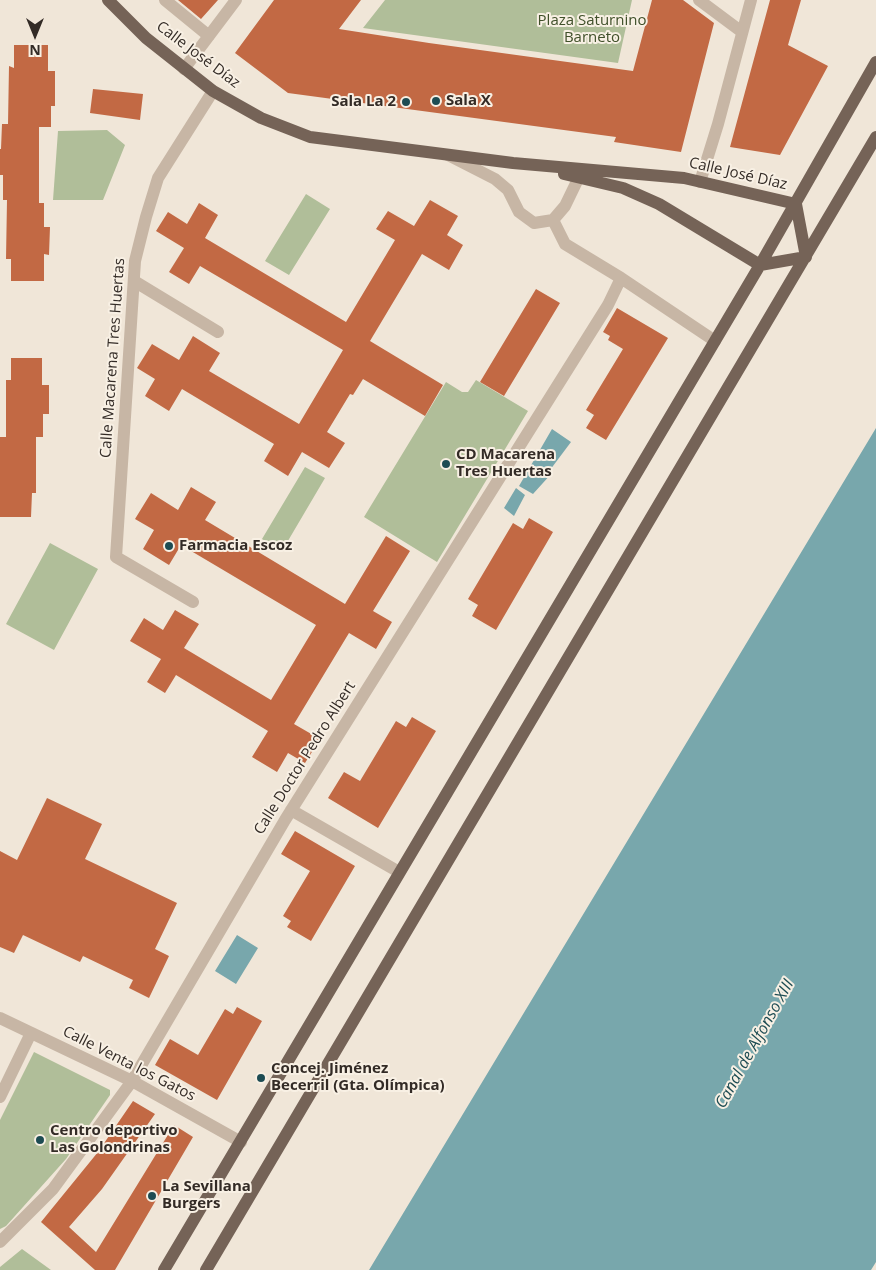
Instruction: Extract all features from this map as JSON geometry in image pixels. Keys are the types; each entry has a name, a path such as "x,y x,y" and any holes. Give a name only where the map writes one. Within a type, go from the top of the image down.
{"main road":[{"name":"Calle José Díaz","path":"108,0 146,38 213,91 261,118 310,137 513,163 684,178 796,204 806,257"},
{"path":"164,1270 796,204 876,62"},
{"path":"206,1270 742,361 876,138"},
{"name":"Calle José Díaz","path":"513,163 623,188 659,204 760,265"},
{"path":"760,265 806,257"}],"street":[{"path":"165,0 209,36"},
{"path":"184,69 236,0"},
{"path":"699,0 742,32"},
{"path":"700,182 718,124 751,0"},
{"name":"Calle Macarena Tres Huertas","path":"192,602 116,557 135,261 158,178 213,91"},
{"path":"444,154 495,179 508,190 519,212 534,223 553,220 565,206 579,177"},
{"path":"553,220 564,244 621,278 715,341"},
{"name":"Calle Doctor Pedro Albert","path":"0,1242 53,1189 132,1081 291,810 608,306 621,278"},
{"path":"134,281 218,332"},
{"path":"291,810 399,872"},
{"name":"Calle Venta los Gatos","path":"0,1018 132,1081 241,1142"},
{"path":"0,1097 31,1033"}],"green space":[{"name":"Plaza Saturnino Barneto","path":"385,0 632,0 618,63 363,28"},
{"path":"107,130 125,145 103,200 53,200 58,131"},
{"path":"306,194 330,209 289,275 265,261"},
{"name":"CD Macarena Tres Huertas","path":"476,380 528,411 437,562 364,517 446,382 462,392 468,392"},
{"path":"305,467 325,478 282,551 262,539"},
{"path":"50,543 98,569 54,650 6,624"},
{"name":"Centro deportivo Las Golondrinas","path":"34,1052 110,1090 110,1095 66,1159 6,1226 0,1229 0,1120"},
{"path":"22,1249 51,1270 0,1270 0,1267"}],"water":[{"name":"Canal de Alfonso XIII","path":"876,428 876,1262 871,1270 369,1270"},
{"path":"552,429 571,442 550,470 552,473 533,494 519,486"},
{"path":"516,488 525,495 514,516 504,508"},
{"path":"237,935 258,948 236,984 215,971"}],"building":[{"path":"178,0 218,0 201,19"},
{"path":"274,0 361,0 339,29 633,71 652,0 683,0 714,23 681,152 614,142 616,137 288,93 235,53"},
{"path":"770,0 801,0 788,45 828,66 780,155 730,147"},
{"path":"14,45 48,45 48,71 55,71 55,106 51,106 51,127 39,127 39,203 44,203 44,227 50,227 49,255 44,254 44,281 11,281 11,259 6,259 7,200 3,200 3,175 0,175 0,149 2,124 8,124 9,66 14,68"},
{"path":"93,89 143,94 140,120 90,113"},
{"path":"430,200 458,216 447,235 463,245 449,270 422,254 370,341 443,385 425,416 363,379 353,395 350,394 327,432 345,443 329,468 302,452 288,476 264,461 274,444 182,389 169,411 145,396 155,379 137,368 152,344 179,360 193,336 220,353 209,371 299,424 343,350 200,266 189,284 169,272 184,248 156,231 168,212 187,224 199,203 218,215 205,238 346,322 395,240 376,229 388,211 414,226"},
{"path":"536,289 560,303 504,396 480,382"},
{"path":"617,308 668,338 606,440 586,428 594,415 586,410 623,349 608,340 610,336 603,332"},
{"path":"11,358 42,358 42,385 49,385 49,414 43,414 43,437 36,437 36,493 32,493 31,517 0,517 0,437 6,437 6,380 11,380"},
{"path":"191,487 216,502 205,520 345,604 386,536 410,551 373,611 392,622 376,649 349,633 294,724 320,739 305,763 288,753 277,772 252,757 268,731 176,675 165,693 147,682 161,659 130,641 144,618 163,630 175,610 199,624 184,648 271,700 316,625 181,545 169,565 143,549 154,530 135,519 151,493 178,510"},
{"path":"529,518 553,532 496,630 472,616 478,605 468,599 513,523 523,529"},
{"path":"412,717 436,731 378,828 328,798 344,772 360,781 396,721 406,727"},
{"path":"47,798 102,824 85,859 177,903 155,949 169,956 149,998 129,988 133,980 83,956 80,962 23,935 14,953 0,947 0,851 17,860"},
{"path":"295,831 355,866 311,941 287,927 291,921 283,916 310,871 281,854"},
{"path":"237,1007 262,1021 217,1100 155,1065 170,1039 198,1055 225,1009 233,1014"},
{"path":"133,1101 155,1114 102,1189 69,1227 96,1252 174,1125 193,1137 115,1270 95,1270 41,1222 98,1152"}],"place":[{"name":"Sala X","path":"436,101"},
{"name":"Sala La 2","path":"406,102"},
{"name":"CD Macarena Tres Huertas","path":"446,464"},
{"name":"Farmacia Escoz","path":"169,546"},
{"name":"Concej. Jiménez Becerril (Gta. Olímpica)","path":"261,1078"},
{"name":"Centro deportivo Las Golondrinas","path":"40,1140"},
{"name":"La Sevillana Burgers","path":"152,1196"}]}
